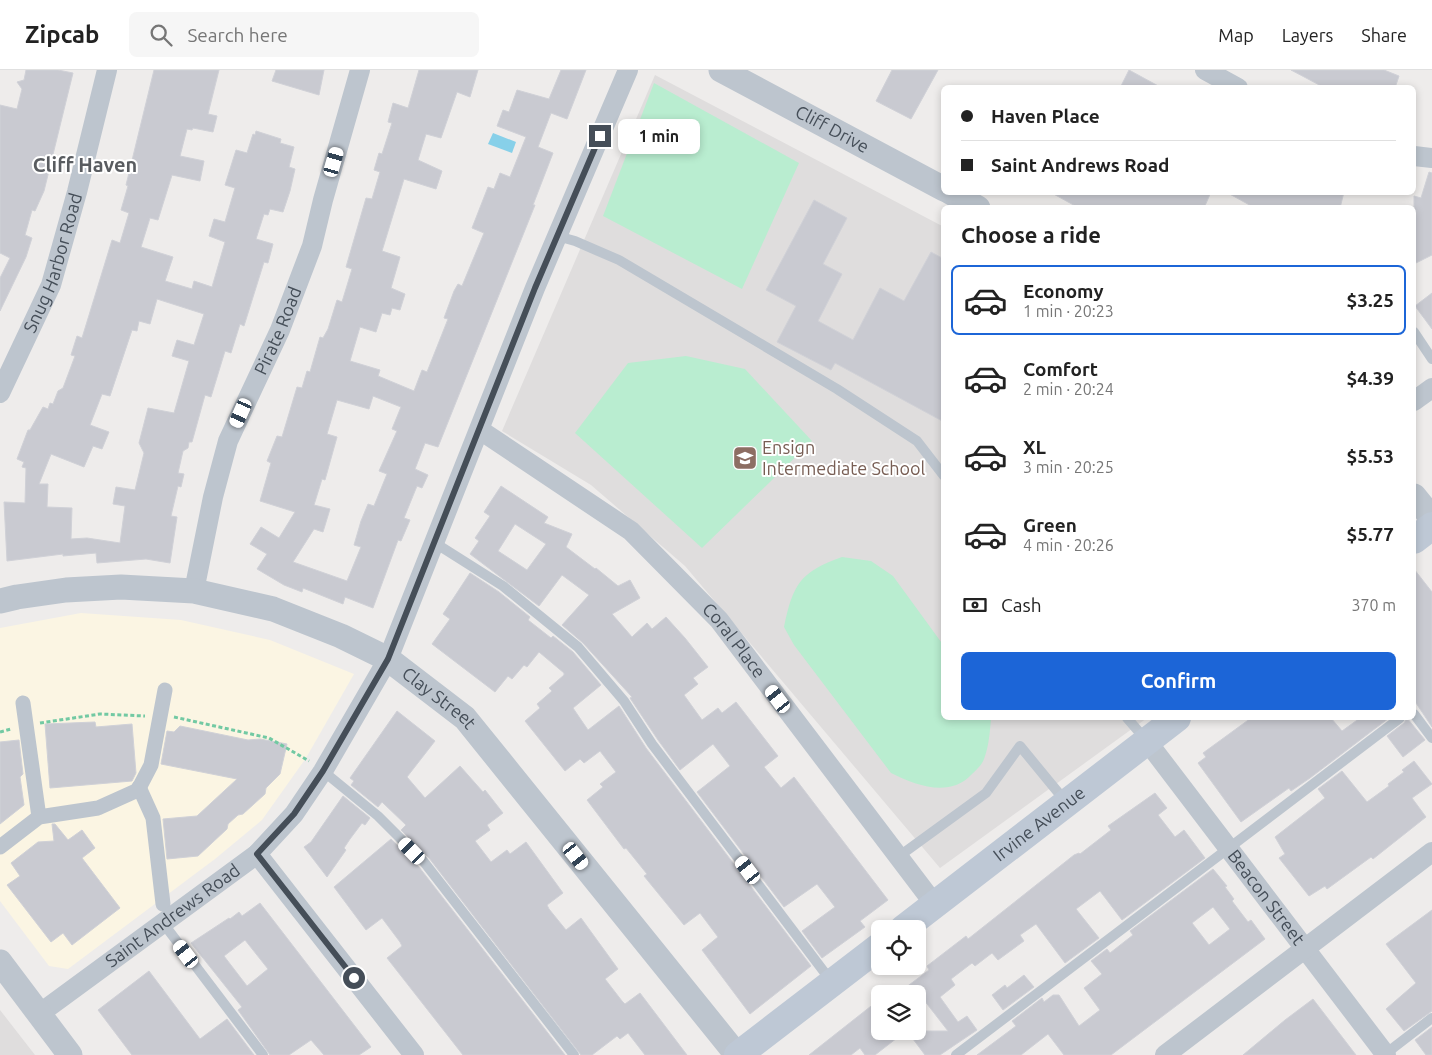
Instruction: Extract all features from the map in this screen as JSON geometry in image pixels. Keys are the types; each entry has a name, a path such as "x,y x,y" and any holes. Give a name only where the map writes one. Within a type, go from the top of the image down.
{"main road":[{"path":"1416,538 1432,526"},
{"name":"Irvine Avenue","path":"915,920 1174,720"},
{"path":"738,1055 871,953"}],"street":[{"name":"Snug Harbor Road","path":"0,393 51,285 77,192 107,70"},
{"name":"Pirate Road","path":"194,591 213,496 228,441 280,330 312,246 360,70"},
{"name":"Saint Andrews Road","path":"39,1014 163,914 257,854 294,814 323,771 388,659 557,236 628,70"},
{"name":"Cliff Drive","path":"721,70 941,187"},
{"path":"1205,70 1232,85"},
{"path":"1416,156 1432,158"},
{"path":"955,195 973,205"},
{"path":"1416,400 1432,388"},
{"name":"Coral Place","path":"480,430 631,531 719,620 935,905"},
{"path":"1416,498 1432,518"},
{"name":"Clay Street","path":"0,601 17,596 66,590 121,587 194,591 273,609 341,636 388,659 465,718 738,1055"},
{"path":"0,847 40,817 98,808 138,790 151,765 165,690"},
{"path":"23,703 40,817"},
{"name":"Beacon Street","path":"1146,740 1385,1055"},
{"path":"139,787 153,818 163,914"},
{"path":"1165,1055 1432,852"},
{"path":"257,854 414,1055"},
{"path":"0,962 70,1055"}],"lane":[{"path":"557,236 575,241 619,260 837,389 917,441 941,472"},
{"path":"1416,335 1432,359"},
{"path":"435,543 503,586 578,647 624,701 652,744 832,981"},
{"path":"1416,717 1432,738"},
{"path":"1130,720 1146,740"},
{"path":"956,1055 1397,720"},
{"path":"898,857 986,793 1020,746 1066,802"},
{"path":"323,771 378,816 424,862 574,1055"},
{"path":"163,914 263,1055"},
{"path":"1385,1055 1432,1018"}],"shaded area":[{"name":"Ensign Intermediate School","path":"655,75 941,225 941,720 1144,720 940,868 685,566 591,485 502,431"},
{"path":"81,613 181,620 270,640 354,674 306,758 262,820 215,859 68,969 49,966 0,901 0,628"},
{"path":"0,1010 35,1055 0,1055"}],"green space":[{"path":"654,83 799,163 742,289 603,216"},
{"path":"686,356 745,369 812,441 702,548 575,433 628,363"},
{"path":"842,557 871,561 893,576 941,642 941,720 991,720 988,744 983,761 963,781 954,786 944,788 933,787 912,782 891,773 794,645 784,627 795,590 808,574"}],"water":[{"path":"493,133 516,142 512,153 488,144"}],"building":[{"path":"26,70 58,70 73,73 44,191 35,211 32,210 25,235 32,238 26,257 0,311 0,278 10,258 0,253 0,105 17,109 22,89 17,82 24,80"},
{"path":"154,70 219,70 208,114 217,116 213,132 193,128 192,130 187,129 180,156 204,161 200,181 172,175 158,220 150,218 141,247 173,257 165,281 192,289 194,281 212,287 225,242 209,236 214,219 225,222 235,188 225,185 236,150 247,153 253,134 255,135 256,131 281,139 280,143 294,147 289,167 295,169 283,212 270,209 268,215 264,214 256,239 273,244 268,263 264,262 244,326 240,324 231,353 225,351 211,397 205,395 192,442 189,442 188,448 183,451 178,473 184,474 181,487 178,486 171,516 177,517 170,563 146,559 97,563 96,553 63,556 63,554 7,561 4,502 25,503 26,468 22,467 24,462 17,459 28,430 30,430 43,407 48,409 50,403 53,404 58,391 63,388 75,356 71,355 77,336 82,338 112,240 120,243 129,213 121,210 128,186 126,185","holes":["157,299 204,314 194,345 177,340 172,356 189,361 174,413 148,408 139,443 144,453 135,490 116,487 113,504 125,506 120,543 87,538 71,539 72,508 47,507 48,484 39,484 51,454 84,467 93,446 102,449 109,432 90,425 102,394 110,396 132,330 137,331 139,321 150,324"]},
{"path":"276,70 324,70 319,95 272,81"},
{"path":"419,70 478,70 470,97 457,92 441,138 426,134 418,160 442,171 436,189 404,179 382,251 400,257 391,288 405,294 400,310 392,308 390,315 382,313 376,332 360,327 350,361 380,370 378,376 414,391 422,370 427,372 448,319 444,318 454,291 458,284 462,286 484,233 472,228 488,187 494,189 500,173 510,177 526,137 497,126 503,110 509,112 517,90 549,99 561,70 586,70 567,119 551,113 538,147 553,153 533,205 535,205 438,447 425,443 415,469 428,475 422,488 417,486 404,518 410,520 401,541 398,540 373,608 345,597 343,604 303,588 302,592 284,585 257,569 267,554 250,544 261,527 279,538 295,512 260,501 271,463 267,461 277,436 282,437 297,387 302,388 307,371 310,372 320,337 323,338 328,329 337,300 342,302 352,269 346,267 366,198 372,199 380,172 374,170 379,153 382,154 392,123 388,122 393,103 408,108","holes":["373,396 401,407 392,429 397,431 379,471 387,474 374,506 368,504 361,521 354,545 361,547 347,581 293,562 314,529 323,532 330,509 314,505 322,479 325,480 337,437 327,434 337,400 369,409"]},
{"path":"892,70 938,70 911,119 876,101"},
{"path":"1129,70 1156,85 1122,85"},
{"path":"1291,70 1384,70 1399,76 1396,85 1319,85"},
{"path":"1429,172 1432,173 1432,255 1416,263 1416,205 1414,205 1414,196 1421,198"},
{"path":"1055,195 1210,195 1205,205 1074,205"},
{"path":"1231,195 1343,195 1341,205 1250,205"},
{"path":"814,200 847,218 823,264 842,274 818,321 853,340 880,288 904,301 931,252 941,257 941,420 835,363 831,370 777,342 796,306 766,290"},
{"path":"1432,293 1432,329 1416,307 1416,305"},
{"path":"501,486 548,517 544,523 572,534 566,547 618,586 630,580 640,598 612,614 632,637 647,623 652,629 666,617 708,667 693,678 698,684 684,695 702,720 718,708 722,713 736,702 778,756 764,767 781,788 794,777 888,900 860,921 865,927 822,958 802,931 835,907 817,884 784,907 697,792 730,766 713,744 680,770 630,698 632,697 583,643 562,625 589,595 562,575 539,606 470,554 479,541 475,538 490,516 484,512","holes":["515,524 546,544 527,570 498,551"]},
{"path":"1416,572 1432,592 1432,727 1416,703"},
{"path":"470,573 499,592 530,617 528,620 573,652 601,685 573,708 588,730 619,706 646,748 811,966 750,1014 702,950 718,937 700,913 684,925 644,876 647,874 626,848 624,849 587,800 603,787 600,784 616,772 600,751 584,763 580,759 565,771 525,721 540,708 537,704 552,691 549,688 564,673 539,652 527,667 524,665 512,679 508,676 495,692 432,644 450,619 443,614"},
{"path":"397,711 435,741 407,777 425,798 460,766 483,792 485,790 503,813 487,825 490,830 475,841 491,862 507,850 510,854 526,842 563,893 547,905 549,909 566,930 581,918 618,969 605,979 622,1001 625,1004 640,993 687,1055 645,1055 628,1033 620,1039 617,1036 592,1055 581,1055 429,858 401,830 406,825 382,802 378,807 351,785 354,781 350,778"},
{"path":"1248,720 1333,720 1342,731 1357,720 1386,720 1310,778 1291,791 1289,788 1241,822 1198,763 1206,757 1203,753"},
{"path":"1406,720 1409,720 1425,740 1403,757 1387,736"},
{"path":"95,722 96,727 132,724 136,773 132,781 50,788 45,724"},
{"path":"180,726 248,740 260,739 287,744 280,774 266,788 265,794 243,814 238,815 228,824 227,829 198,856 167,859 163,819 197,816 237,779 161,764 167,731 174,732"},
{"path":"19,740 23,774 20,777 24,805 0,824 0,742"},
{"path":"1414,761 1432,784 1412,798 1426,817 1373,859 1371,857 1327,889 1325,886 1309,896 1279,858 1285,854 1275,837 1325,798 1318,789 1342,771 1367,802 1389,786 1388,784 1404,772 1402,770"},
{"path":"1155,793 1167,808 1158,815 1175,837 1184,830 1205,858 1122,920 1100,891 1076,909 1099,938 1065,963 1036,924 1020,935 1024,941 998,960 992,953 975,966 972,963 951,979 955,985 940,997 958,1022 967,1016 977,1030 940,1055 925,1055 914,1040 926,1040 926,1031 948,1031 926,1003 926,985 909,985 922,975 926,975 929,970 927,966 966,936 968,939 1074,855 1080,854 1111,830 1108,826"},
{"path":"343,796 370,818 365,825 362,823 350,839 344,848 346,850 327,877 304,847 311,842"},
{"path":"52,824 55,824 68,840 82,830 95,848 82,858 120,908 72,945 63,933 51,942 7,885 20,876 11,863 38,842 54,841"},
{"path":"391,839 419,867 565,1055 463,1055 387,958 402,946 382,918 366,930 334,887"},
{"path":"1213,869 1227,886 1225,887 1234,899 1232,901 1248,922 1251,920 1265,939 1111,1055 1064,1055 1048,1034 1021,1055 977,1055 1016,1026 1012,1021 1042,998 1044,1002 1053,995 1059,995 1079,1026 1100,1010 1084,988 1102,974 1091,961 1107,949 1110,953 1133,935 1130,931","holes":["1213,907 1230,929 1209,945 1192,923"]},
{"path":"260,903 371,1047 359,1055 324,1055 311,1040 289,1055 270,1055 238,1010 242,1007 191,943 239,912 242,916","holes":["245,940 268,969 247,986 224,956"]},
{"path":"1432,910 1432,1011 1404,1031 1386,1009 1416,983 1386,944"},
{"path":"149,971 200,1039 227,1019 254,1055 132,1055 98,1010"},
{"path":"1024,975 1034,987 1003,1010 992,995 1005,985 1007,988"},
{"path":"1313,999 1356,1055 1243,1055 1285,1020"},
{"path":"871,1006 871,1040 894,1040 875,1055 865,1055 860,1048 851,1055 809,1055"},
{"path":"1432,1027 1432,1055 1426,1055 1415,1040"}],"place":[{"name":"Ensign Intermediate School","path":"745,458"}],"district":[{"name":"Cliff Haven","path":"85,165"}],"route":[{"path":"354,978 257,854 294,814 323,771 388,659 535,288 600,136"}]}
